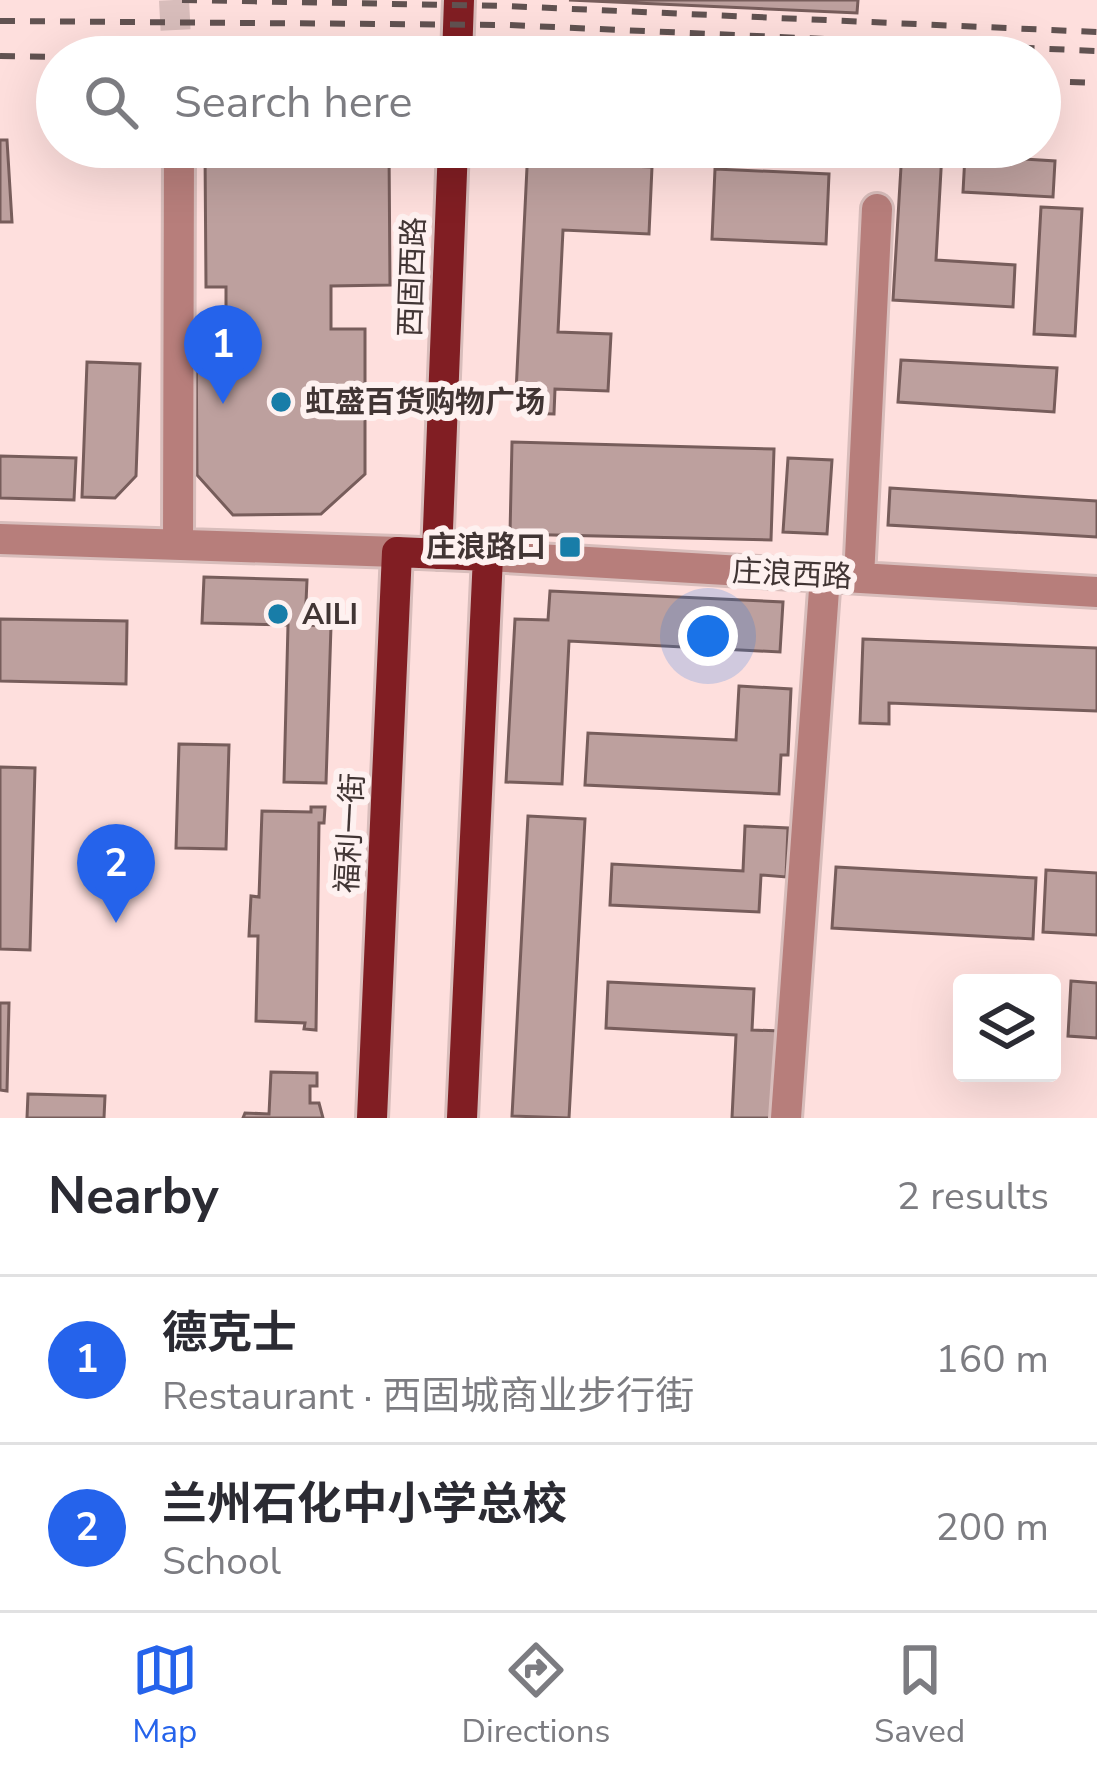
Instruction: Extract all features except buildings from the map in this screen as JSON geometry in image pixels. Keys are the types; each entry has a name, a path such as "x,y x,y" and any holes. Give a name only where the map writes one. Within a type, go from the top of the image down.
{"main road":[{"path":"458,36 459,0"},
{"name":"西固西路","path":"436,554 452,168"},
{"path":"397,552 488,556 461,1118"},
{"name":"福利一街","path":"372,1118 397,552"}],"street":[{"path":"178,545 179,168"},
{"path":"859,578 877,209"},
{"path":"0,539 397,552"},
{"name":"庄浪西路","path":"488,556 1097,592"},
{"path":"786,1118 825,576"}],"tunnel":[{"path":"174,0 176,36"}],"railway":[{"path":"182,0 506,6 1097,32"},
{"path":"0,21 508,25 757,36"},
{"path":"1061,49 1097,51"},
{"path":"0,56 36,57"},
{"path":"1061,82 1097,83"}],"place":[{"name":"虹盛百货购物广场","path":"281,402"},
{"name":"德克士","path":"223,404"},
{"name":"庄浪路口","path":"570,547"},
{"name":"AILI","path":"278,614"},
{"name":"兰州石化中小学总校","path":"116,923"}]}
